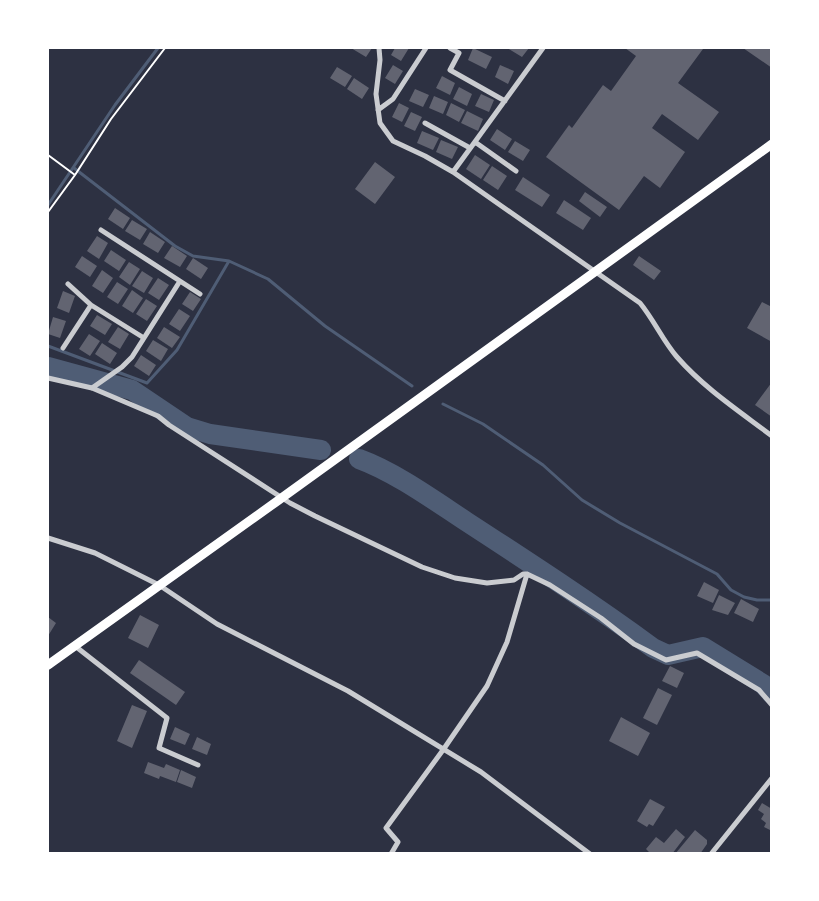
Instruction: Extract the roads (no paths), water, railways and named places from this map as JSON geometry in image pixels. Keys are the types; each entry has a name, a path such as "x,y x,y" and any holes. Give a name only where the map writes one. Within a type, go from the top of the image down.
{"main road":[{"path":"48,665 772,144"}],"street":[{"path":"379,48 380,60 376,94 378,110 380,123 393,141 453,172 640,303 676,356 699,380 772,436"},
{"path":"378,110 393,99 426,48"},
{"path":"450,48 459,53 450,70 505,100"},
{"path":"453,172 543,48"},
{"path":"424,123 470,148"},
{"path":"475,142 516,171"},
{"path":"101,230 200,294"},
{"path":"92,388 122,367 132,357 180,281"},
{"path":"68,284 92,305 144,338"},
{"path":"63,348 92,305"},
{"path":"48,378 92,388 158,416 281,498 422,567 455,578 486,583 514,580 523,574 527,574 550,585 601,618 634,644 666,660 696,654 759,690 772,705"},
{"path":"48,538 95,553 159,585 217,624 348,692 481,772 590,854"},
{"path":"391,854 398,842 386,828 487,686 507,642 527,574"},
{"path":"75,645 167,718 159,748 198,765"},
{"path":"711,854 772,778"}],"waterway":[{"path":"48,205 115,105 158,48"},
{"path":"74,168 175,246 193,256 229,261 268,279 325,326 412,386"},
{"path":"48,346 147,383 177,350 229,261"},
{"path":"48,367 132,390 187,427 210,434 321,450"},
{"path":"443,404 483,424 543,465 582,500 620,523 717,574 731,590 744,597 757,600 772,600"},
{"path":"359,459 387,471 428,496 561,584 653,648 668,655 703,647 763,684 772,694"}]}
